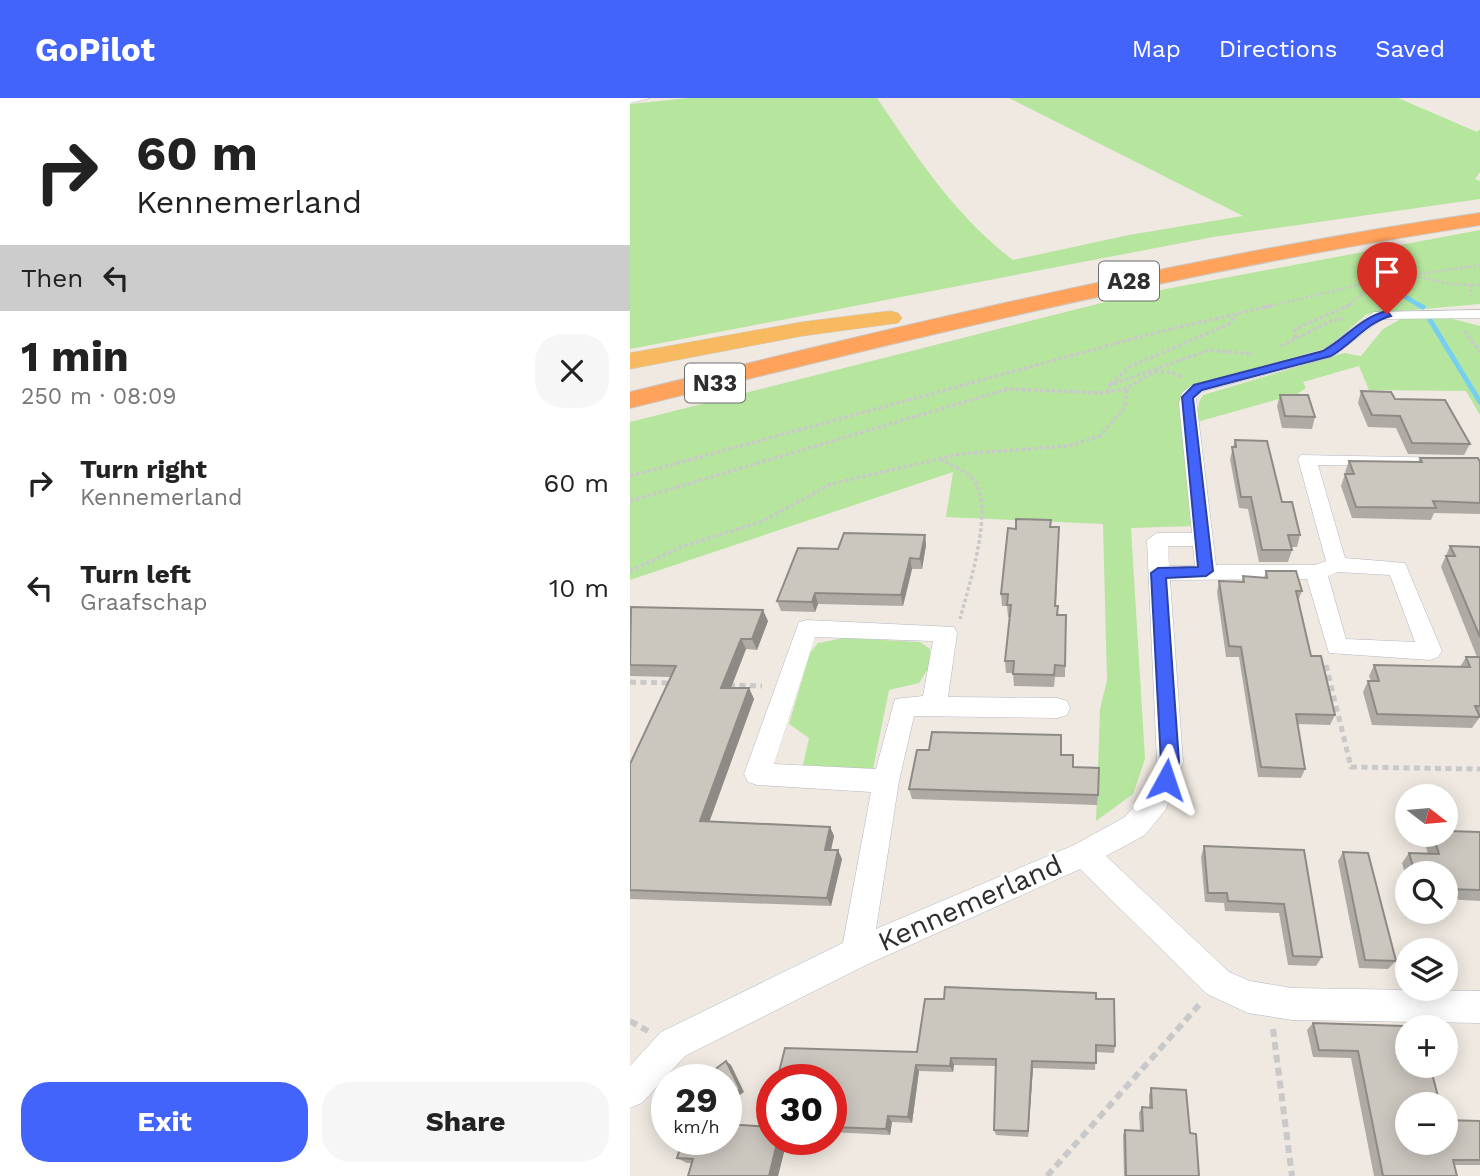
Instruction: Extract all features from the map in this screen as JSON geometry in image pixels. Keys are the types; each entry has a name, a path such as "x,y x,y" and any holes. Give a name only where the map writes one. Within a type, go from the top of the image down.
{"highway":[{"name":"A28","path":"630,381 890,318 1237,244 1480,206"},
{"name":"A28","path":"630,400 1144,277 1312,245 1480,219"},
{"name":"N33","path":"630,360 802,329 890,318"},
{"name":"N33","path":"630,407 799,359"}],"street":[{"path":"630,100 646,98"},
{"path":"1206,571 1188,397 1198,388 1327,354 1379,315 1480,314"},
{"path":"1158,573 1327,568 1398,568 1430,651 1337,647 1327,568 1307,459 1470,463"},
{"name":"Kennemerland","path":"630,1091 673,1044 857,953 1084,853 1135,825 1156,801 1166,780 1170,762 1157,540 1203,539"},
{"path":"886,781 757,774 807,628 946,633 934,705"},
{"name":"Kennemerland","path":"857,953 886,781 904,706 1058,708"},
{"name":"Kennemerland","path":"1084,853 1218,983 1248,997 1292,1004 1480,1007"}],"path":[{"path":"630,476 1000,373 1237,314 1379,280 1480,265"},
{"path":"1412,275 1450,284 1480,285"},
{"path":"1295,338 1295,328 1352,304 1379,280"},
{"path":"1275,349 1335,319 1368,311 1379,315"},
{"path":"1107,392 1110,385 1129,367 1229,324 1237,314"},
{"path":"1110,385 1209,350 1260,353"},
{"path":"630,501 1008,388 1107,392 1127,390 1139,379 1163,371 1175,373 1198,388"},
{"path":"630,570 681,547 764,521 831,484 983,450 1068,446 1100,436 1110,429 1125,407 1127,390"},
{"path":"939,458 974,480 982,496 979,530 959,627 946,633"},
{"path":"1337,647 1325,660 1351,767 1480,769"},
{"path":"630,682 682,684"},
{"path":"721,685 786,687"},
{"path":"1047,1176 1218,983"},
{"path":"1269,1001 1292,1176"}],"green space":[{"path":"689,98 877,98 938,185 992,243 1013,260 1129,235 1243,216 1009,98 1398,98 1477,132 1480,129 1480,172 1475,179 1480,181 1480,199 1213,237 630,349 630,104"},
{"path":"1480,230 1480,304 1367,314 1327,348 1198,384 1181,400 1194,526 1131,528 1145,759 1133,794 1096,821 1100,709 1107,680 1103,524 946,517 953,472 630,580 630,422 1129,296"},
{"path":"1401,319 1453,319 1480,326 1480,415 1466,391 1369,390 1359,366 1303,382 1306,388 1297,394 1197,422 1199,402 1203,395 1344,353 1361,356 1383,329"},
{"path":"844,638 920,642 930,649 929,667 919,683 889,690 873,769 803,765 809,738 789,724 810,653 818,643"}],"building":[{"path":"1361,391 1391,392 1395,399 1445,400 1470,444 1412,443 1400,416 1372,415"},
{"path":"1280,395 1308,395 1315,417 1285,416"},
{"path":"1235,440 1267,441 1282,502 1292,502 1300,535 1288,535 1292,550 1262,550 1251,497 1241,497 1232,447 1236,447"},
{"path":"1420,458 1478,458 1480,503 1433,501 1436,508 1356,507 1345,474 1354,474 1349,461 1422,462"},
{"path":"1016,519 1051,520 1050,527 1059,527 1055,606 1058,606 1057,615 1066,615 1065,666 1055,665 1054,675 1013,674 1014,661 1005,661 1011,605 1007,605 1008,594 1001,594 1008,528 1016,529"},
{"path":"844,533 925,535 920,559 910,558 901,595 815,593 812,602 777,601 798,548 838,549"},
{"path":"1450,546 1480,547 1480,637 1446,556 1455,556"},
{"path":"1266,571 1296,571 1302,591 1296,591 1311,656 1321,656 1335,715 1296,714 1305,769 1261,767 1241,647 1229,646 1219,581 1244,582 1243,576 1267,578"},
{"path":"631,607 763,610 752,639 741,639 721,688 749,688 700,821 830,827 825,850 838,850 827,898 630,890 630,764 676,666 630,665"},
{"path":"1466,657 1480,657 1480,706 1475,706 1480,717 1377,714 1368,681 1379,681 1374,665 1470,667"},
{"path":"932,732 1061,735 1061,755 1073,755 1073,767 1099,768 1098,795 909,789 917,750 929,750"},
{"path":"1458,831 1480,832 1480,890 1458,889 1458,861 1411,861 1409,853 1439,854 1437,847 1458,847"},
{"path":"1204,846 1304,850 1322,957 1293,956 1284,904 1228,901 1227,893 1208,893"},
{"path":"1343,852 1368,853 1395,957 1395,961 1365,960"},
{"path":"945,987 1096,993 1096,999 1114,999 1115,1046 1096,1045 1096,1063 1032,1061 1028,1131 994,1130 996,1059 951,1058 950,1066 916,1065 908,1117 888,1116 886,1129 847,1128 847,1064 781,1064 785,1048 917,1052 925,999 944,999"},
{"path":"1313,1023 1395,1026 1395,1078 1433,1078 1437,1092 1395,1092 1395,1155 1458,1155 1458,1120 1480,1121 1480,1160 1453,1160 1457,1176 1383,1176 1358,1051 1319,1050"},
{"path":"1151,1088 1186,1090 1190,1133 1196,1134 1199,1176 1126,1176 1125,1130 1143,1131 1142,1107 1152,1108"},
{"path":"742,1125 756,1126 756,1155 774,1155 769,1176 688,1176 693,1159 677,1158 678,1155 742,1155"}],"waterway":[{"path":"1396,291 1422,307"},
{"path":"1419,305 1423,307"},
{"path":"1430,320 1480,402"}],"route":[{"path":"1166,780 1170,762 1158,573 1206,571 1188,397 1198,388 1327,354 1343,345 1372,318 1387,314"}]}
